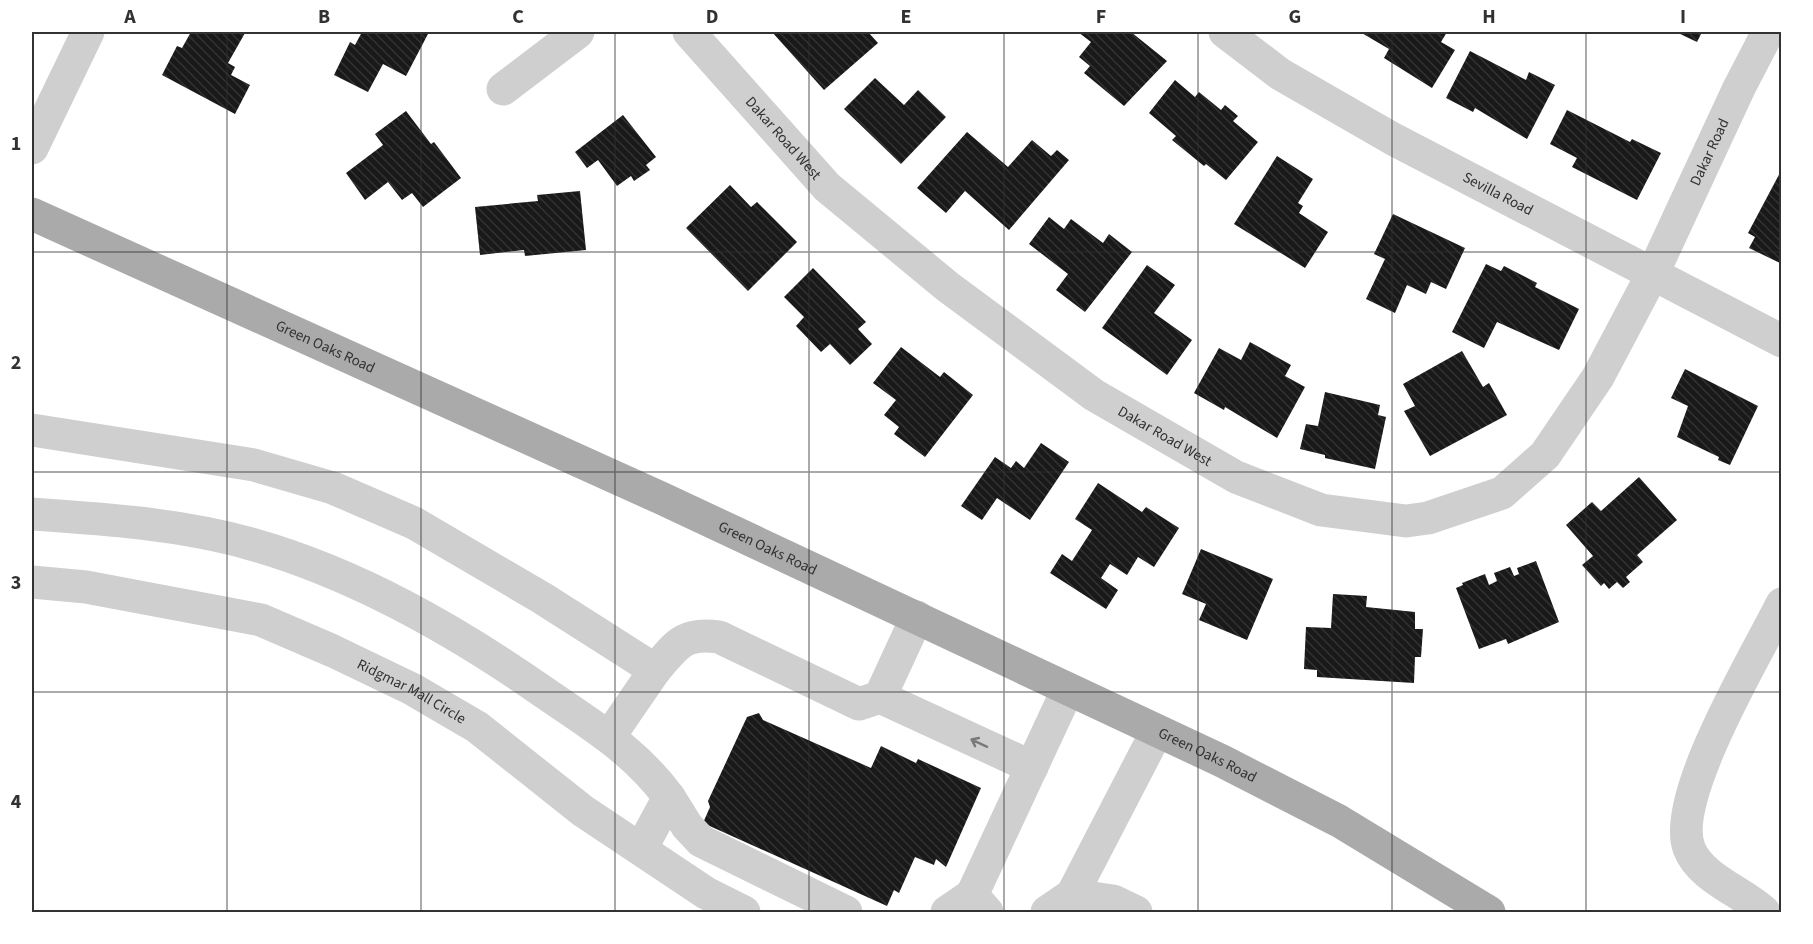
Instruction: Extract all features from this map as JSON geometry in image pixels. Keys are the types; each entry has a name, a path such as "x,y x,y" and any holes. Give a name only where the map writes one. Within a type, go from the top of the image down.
{"main road":[{"name":"Green Oaks Road","path":"32,214 917,616 1068,688 1339,821 1490,912"}],"street":[{"path":"32,148 88,32"},
{"path":"503,89 578,32"},
{"name":"Dakar Road West","path":"689,32 827,187 948,287 1094,395 1236,477 1321,510 1406,521 1428,518 1502,493 1545,455 1598,377 1653,273"},
{"name":"Sevilla Road","path":"1224,32 1280,74 1393,139 1782,341"},
{"name":"Dakar Road","path":"1653,273 1739,88 1768,32"},
{"path":"32,430 254,465 333,488 414,523 655,670"},
{"path":"32,514 161,525 251,544 331,572 427,618 488,653 627,750 651,774 687,826 701,841 846,912"},
{"name":"Ridgmar Mall Circle","path":"32,582 86,587 261,620 333,651 412,689 477,727 583,811 706,893 744,912"},
{"path":"1764,912 1700,864 1689,849 1687,809 1703,761 1782,604"},
{"path":"880,697 917,616"},
{"path":"609,737 655,670 676,646 698,634 719,637 859,704 880,697 1032,767"},
{"path":"969,907 1068,688"},
{"path":"1060,904 1157,731"},
{"path":"641,849 669,797"},
{"path":"1060,904 1113,901 1136,912"}],"building":[{"path":"191,32 245,33 228,63 235,67 231,75 250,85 235,114 162,75 177,46 182,48"},
{"path":"362,32 429,32 406,76 383,64 368,92 334,75 350,42 355,45"},
{"path":"772,32 868,32 878,43 824,90"},
{"path":"1078,32 1131,32 1167,61 1124,106 1084,73 1090,66 1079,57 1091,42"},
{"path":"1360,32 1447,32 1441,42 1455,50 1432,88 1384,58 1389,49"},
{"path":"1676,32 1702,32 1697,42"},
{"path":"1470,51 1526,80 1529,72 1555,85 1527,139 1475,108 1473,112 1446,98"},
{"path":"875,78 904,105 918,90 946,117 901,164 844,109"},
{"path":"1175,80 1195,97 1199,92 1221,110 1225,105 1238,116 1233,121 1258,142 1226,180 1206,164 1204,166 1172,140 1176,136 1149,113"},
{"path":"1567,110 1630,142 1632,139 1661,153 1637,200 1572,167 1577,158 1550,144"},
{"path":"406,111 431,144 434,142 461,178 423,207 412,193 402,200 388,182 365,200 346,173 383,145 375,134"},
{"path":"623,115 656,157 646,165 650,170 634,181 631,176 617,186 598,160 587,168 575,152"},
{"path":"967,132 1008,167 1032,140 1051,156 1057,150 1069,160 1009,230 965,191 946,213 917,188"},
{"path":"1277,156 1313,179 1298,203 1303,206 1299,213 1328,232 1305,268 1234,224"},
{"path":"1782,169 1782,264 1749,248 1755,237 1748,233"},
{"path":"730,185 751,207 757,202 797,242 748,291 686,228"},
{"path":"580,191 586,250 525,256 524,250 480,255 475,207 538,201 537,195"},
{"path":"1393,214 1465,248 1446,289 1431,282 1426,294 1407,285 1395,313 1366,299 1385,259 1374,254"},
{"path":"1049,217 1064,229 1071,219 1103,243 1109,234 1132,252 1085,312 1056,290 1068,274 1029,244"},
{"path":"1486,264 1501,271 1504,266 1537,283 1535,287 1579,309 1559,350 1497,322 1484,348 1452,332"},
{"path":"1147,265 1175,285 1154,313 1192,340 1167,375 1102,328"},
{"path":"813,268 866,322 858,329 872,344 850,365 830,344 821,352 796,326 804,317 784,297"},
{"path":"1250,342 1291,365 1285,376 1305,387 1277,438 1225,407 1224,410 1194,393 1219,348 1241,360"},
{"path":"901,347 940,377 944,372 973,395 925,457 894,434 899,427 884,415 896,400 873,383"},
{"path":"1462,351 1483,387 1489,383 1507,415 1430,456 1404,411 1415,406 1403,384"},
{"path":"1685,369 1758,406 1730,465 1718,460 1719,457 1677,437 1688,406 1671,398"},
{"path":"1325,392 1380,405 1378,415 1386,417 1375,469 1325,458 1325,455 1300,449 1306,424 1318,426"},
{"path":"1041,443 1069,462 1030,520 997,498 982,520 961,506 995,457 1011,468 1016,461 1024,468"},
{"path":"1639,477 1677,520 1637,555 1643,562 1626,577 1630,582 1623,588 1617,582 1609,589 1604,583 1601,586 1582,565 1593,556 1566,525 1592,502 1601,511"},
{"path":"1098,483 1142,512 1146,507 1179,528 1154,567 1138,557 1127,575 1110,564 1101,578 1118,590 1106,609 1050,573 1062,554 1072,561 1092,530 1075,519"},
{"path":"1201,549 1273,579 1247,640 1199,620 1206,604 1182,594"},
{"path":"1536,561 1559,622 1508,644 1506,639 1479,649 1456,588 1463,585 1462,583 1485,574 1489,585 1497,581 1494,573 1510,567 1514,576 1519,574 1517,568"},
{"path":"1333,594 1367,596 1366,607 1415,612 1415,629 1423,629 1421,657 1415,657 1414,683 1317,677 1317,670 1304,669 1306,627 1331,628"},
{"path":"759,713 763,720 871,768 881,746 916,763 918,759 981,788 946,867 936,859 934,865 915,857 899,893 894,890 887,906 703,823 710,807 708,801 747,717"}]}
